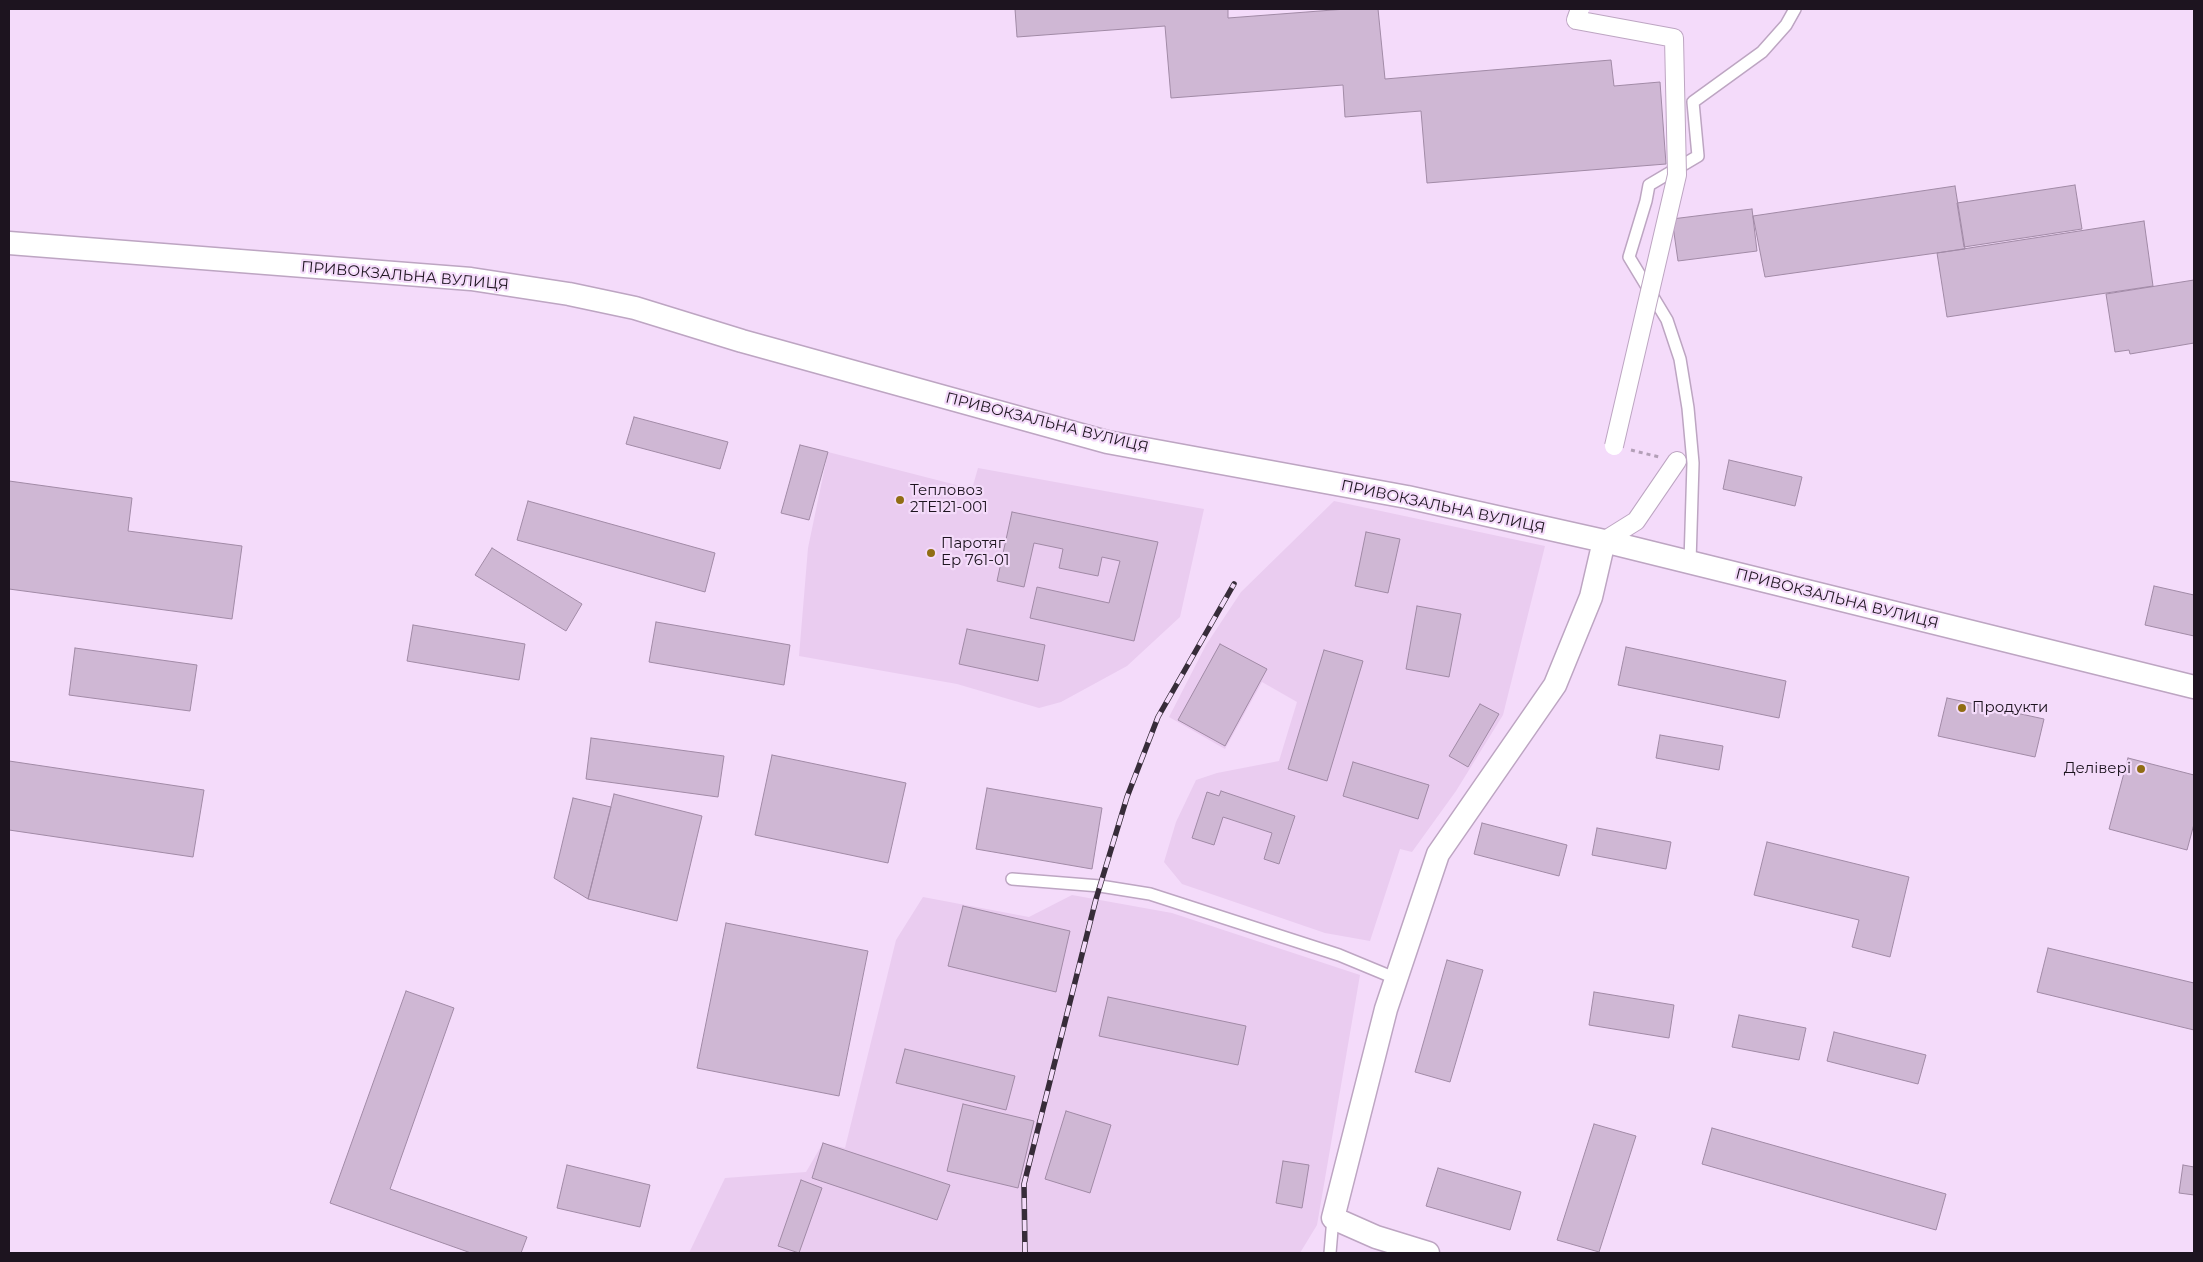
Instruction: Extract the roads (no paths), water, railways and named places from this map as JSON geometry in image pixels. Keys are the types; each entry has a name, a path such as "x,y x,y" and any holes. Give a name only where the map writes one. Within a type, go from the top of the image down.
{"street":[{"path":"1580,9 1576,20 1674,38 1677,175 1614,446"},
{"name":"ПРИВОКЗАЛЬНА ВУЛИЦЯ","path":"9,243 471,279 569,294 635,308 751,343 1107,442 1408,497 1604,541 2194,687"},
{"path":"1428,1253 1376,1237 1333,1218 1386,1009 1438,854 1555,685 1591,597 1604,541 1636,521 1677,461"}],"lane":[{"path":"1690,562 1693,463 1688,408 1680,359 1668,320 1629,257 1646,202 1649,185 1698,156 1693,102 1762,52 1786,25 1795,9"},
{"path":"1012,879 1100,886 1150,894 1340,955 1397,978"},
{"path":"1330,1253 1333,1218"}],"railway":[{"path":"1025,1253 1024,1184 1096,899 1127,797 1158,717 1234,584"}],"place":[{"name":"Тепловоз 2ТЕ121-001","path":"900,500"},
{"name":"Паротяг Ер 761-01","path":"931,553"},
{"name":"Продукти","path":"1962,708"},
{"name":"Делівері","path":"2141,769"}]}
